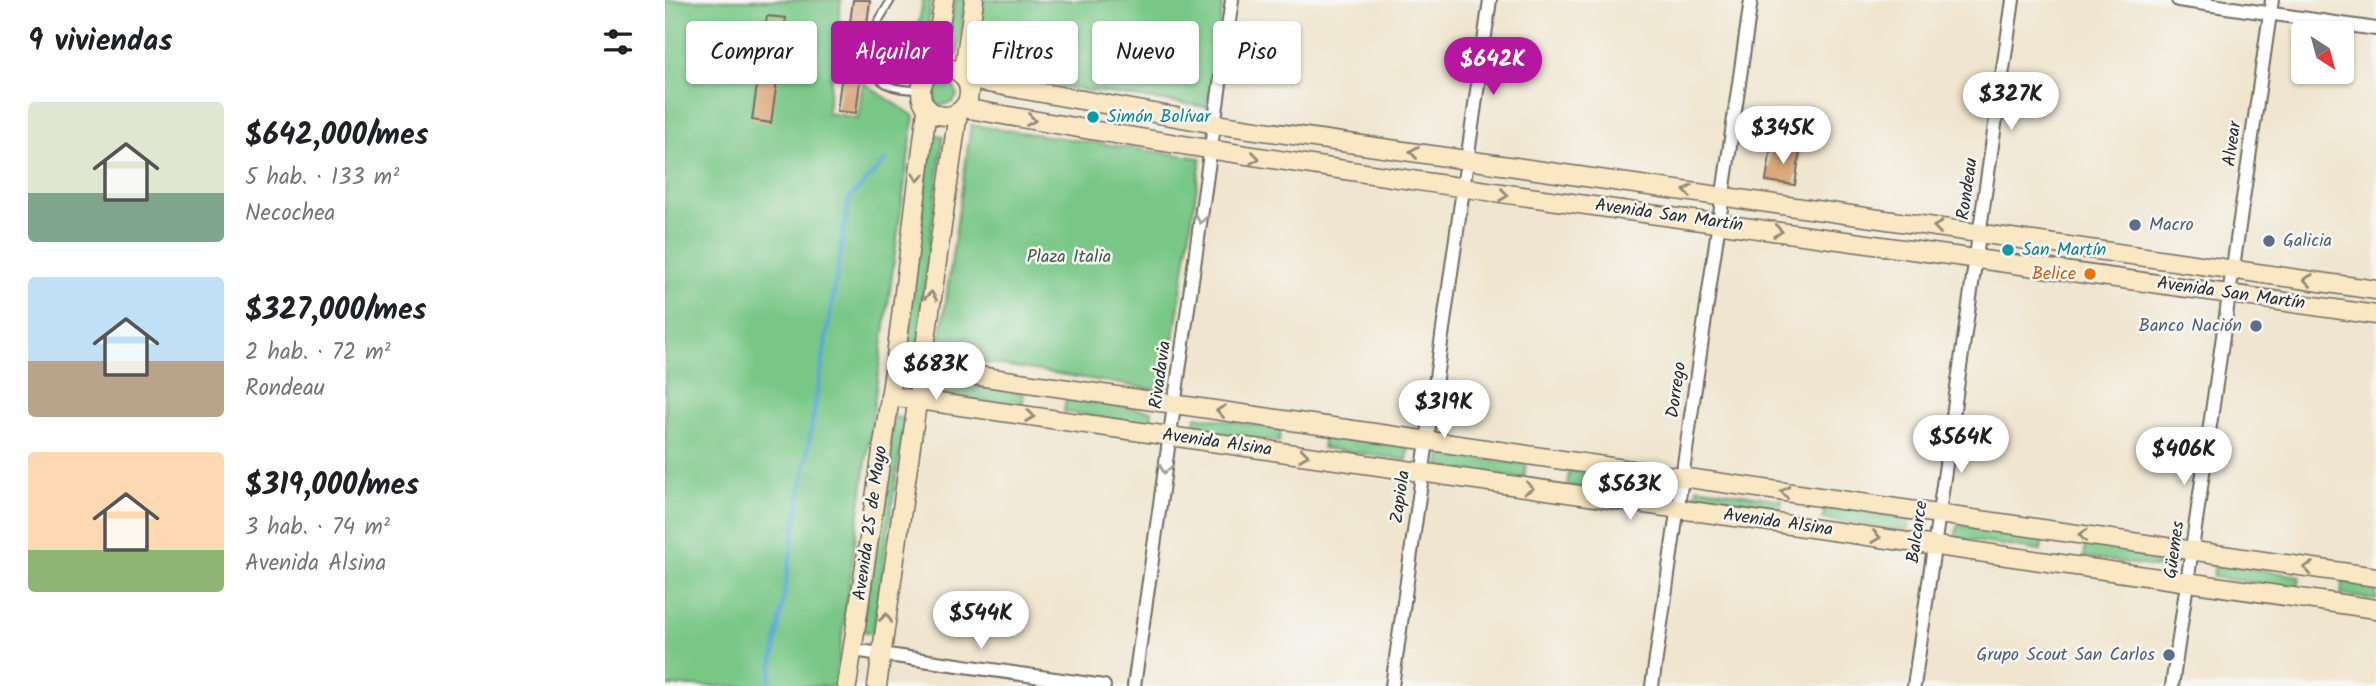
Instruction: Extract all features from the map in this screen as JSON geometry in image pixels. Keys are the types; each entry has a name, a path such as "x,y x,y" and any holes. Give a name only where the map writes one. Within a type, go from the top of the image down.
{"street":[{"path":"940,21 944,0"},
{"path":"923,84 920,89 927,109 936,116 947,117 961,111 969,97 964,77 974,0"},
{"name":"Rivadavia","path":"1134,686 1233,0"},
{"name":"Zapiola","path":"1392,686 1490,0"},
{"name":"Dorrego","path":"1651,686 1751,0"},
{"name":"Rondeau","path":"1975,259 2013,0"},
{"path":"2178,0 2271,7 2376,29"},
{"name":"Alvear","path":"2229,293 2271,7"},
{"path":"953,69 964,77"},
{"name":"Avenida San Martín","path":"964,77 1215,124 2376,289"},
{"name":"Avenida 25 de Mayo","path":"848,686 895,364 927,109"},
{"name":"Avenida San Martín","path":"961,111 1211,152 1463,189 2376,315"},
{"name":"Avenida 25 de Mayo","path":"877,686 916,400 961,111"},
{"name":"Balcarce","path":"1914,686 1975,259"},
{"name":"Güemes","path":"2172,686 2229,293"},
{"name":"Avenida Alsina","path":"895,364 2376,578"},
{"name":"Avenida Alsina","path":"890,396 2376,608"},
{"path":"853,650 1104,686"}],"lane":[{"path":"891,0 873,30 868,62 884,85 896,90 920,89"}],"green space":[{"path":"665,0 841,0 838,21 831,21 831,81 827,113 858,118 865,84 914,116 835,686 665,686"},
{"path":"923,0 931,0 929,21 919,21"},
{"path":"954,0 965,0 958,56 953,56 951,21"},
{"path":"984,0 1223,0 1220,21 1213,21 1213,71 1208,107 1041,84 1078,84 1078,21 981,21"},
{"path":"953,83 957,96 953,102 940,106 934,104 937,84"},
{"name":"Plaza Italia","path":"971,125 1201,158 1166,391 938,355"},
{"path":"932,134 943,136 916,351 904,349"},
{"path":"938,381 1024,393 1022,407 936,395"},
{"path":"1066,399 1152,411 1150,425 1064,412"},
{"path":"1196,416 1281,429 1279,442 1194,430"},
{"path":"894,417 905,419 873,633 862,631"},
{"path":"1324,434 1409,447 1407,460 1322,448"},
{"path":"1441,453 1526,465 1524,479 1439,467"},
{"path":"1569,471 1654,483 1652,497 1567,485"},
{"path":"1697,487 1782,500 1780,513 1695,501"},
{"path":"1825,505 1910,518 1908,531 1823,519"},
{"path":"1958,525 2043,537 2041,551 1955,538"},
{"path":"2086,543 2171,555 2169,569 2084,557"},
{"path":"2215,563 2300,576 2298,589 2213,577"},
{"path":"2343,581 2376,586 2376,600 2341,595"}],"building":[{"path":"853,0 870,0 867,21 850,21"},
{"path":"767,16 786,18 786,21 766,21"},
{"path":"757,84 777,84 771,123 752,120"},
{"path":"841,84 860,84 856,113 837,111"},
{"path":"1771,147 1800,151 1795,185 1766,181"}],"waterway":[{"path":"769,686 849,199 885,161"}],"place":[{"name":"Simón Bolívar","path":"1093,117"},
{"name":"Macro","path":"2135,225"},
{"name":"Galicia","path":"2269,241"},
{"name":"San Martín","path":"2008,250"},
{"name":"Belice","path":"2090,274"},
{"name":"Banco Nación","path":"2256,326"},
{"name":"Grupo Scout San Carlos","path":"2169,655"}]}
